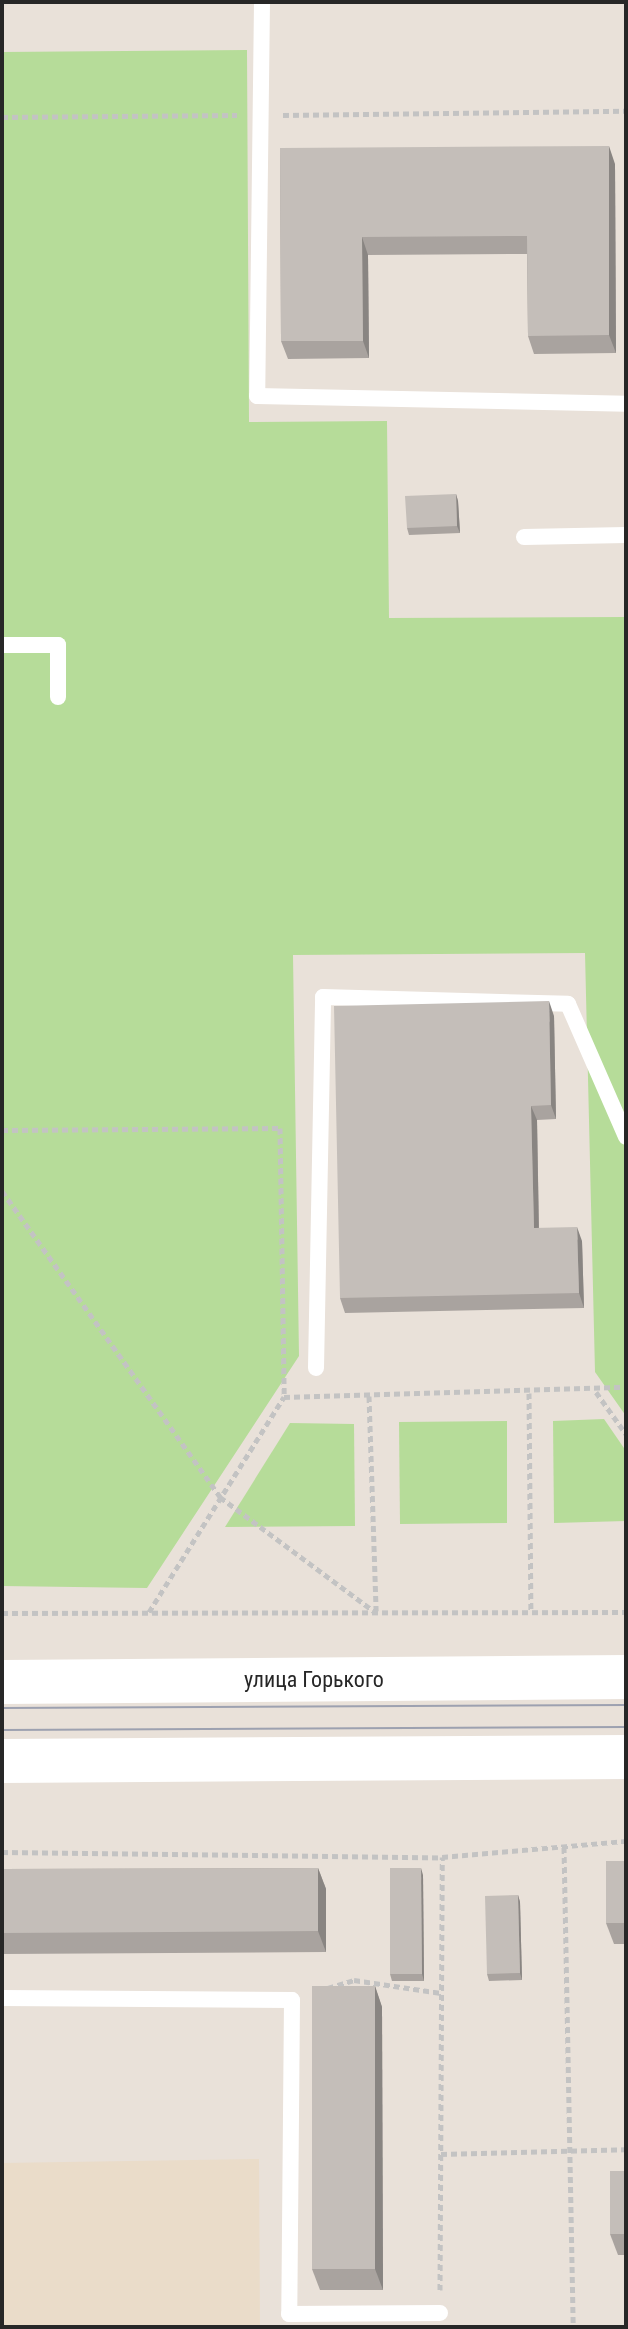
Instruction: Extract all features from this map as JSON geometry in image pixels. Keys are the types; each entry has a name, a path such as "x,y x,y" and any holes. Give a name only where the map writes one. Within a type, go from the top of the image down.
{"main road":[{"name":"улица Горького","path":"2,1682 626,1677"},
{"path":"2,1761 626,1757"}],"lane":[{"path":"262,2 257,396 626,404"},
{"path":"524,537 626,535"},
{"path":"2,645 58,645 58,697"},
{"path":"316,1368 323,997 568,1004 626,1137"},
{"path":"2,1998 292,2000 289,2314 440,2313"}],"path":[{"path":"2,117 626,111"},
{"path":"2,1191 220,1497 376,1612"},
{"path":"596,1392 626,1434"},
{"path":"529,1393 531,1612"},
{"path":"369,1396 376,1612"},
{"path":"149,1612 284,1397"},
{"path":"2,1613 626,1612"},
{"path":"2,1852 442,1857 626,1841"},
{"path":"564,1847 573,2327"},
{"path":"440,2313 442,1857"},
{"path":"292,2000 354,1980 441,1993"},
{"path":"441,2154 626,2149"}],"shaded area":[{"path":"259,2159 260,2327 2,2327 2,2163"}],"green space":[{"path":"247,50 249,422 387,421 389,618 626,617 626,1416 595,1372 585,953 293,955 299,1356 147,1588 2,1586 2,52"},
{"path":"604,1419 626,1451 626,1521 554,1523 553,1421"},
{"path":"507,1421 507,1523 400,1524 399,1422"},
{"path":"290,1423 354,1424 355,1526 225,1527"}],"building":[{"path":"609,146 609,335 528,336 527,236 362,237 363,341 281,341 280,148"},
{"path":"456,494 457,526 407,528 405,496"},
{"path":"549,1001 551,1105 531,1106 534,1228 577,1227 579,1293 340,1298 334,1006"},
{"path":"606,1861 626,1861 626,1923 606,1923"},
{"path":"318,1868 318,1931 2,1933 2,1869"},
{"path":"390,1868 421,1868 422,1974 390,1974"},
{"path":"518,1895 520,1973 487,1974 485,1896"},
{"path":"312,1986 375,1986 375,2269 312,2269"},
{"path":"610,2171 626,2171 626,2234 610,2234"},
{"path":"90,2326 90,2327 22,2327"}],"tram line":[{"path":"2,1708 626,1705"},
{"path":"2,1730 626,1727"}]}
